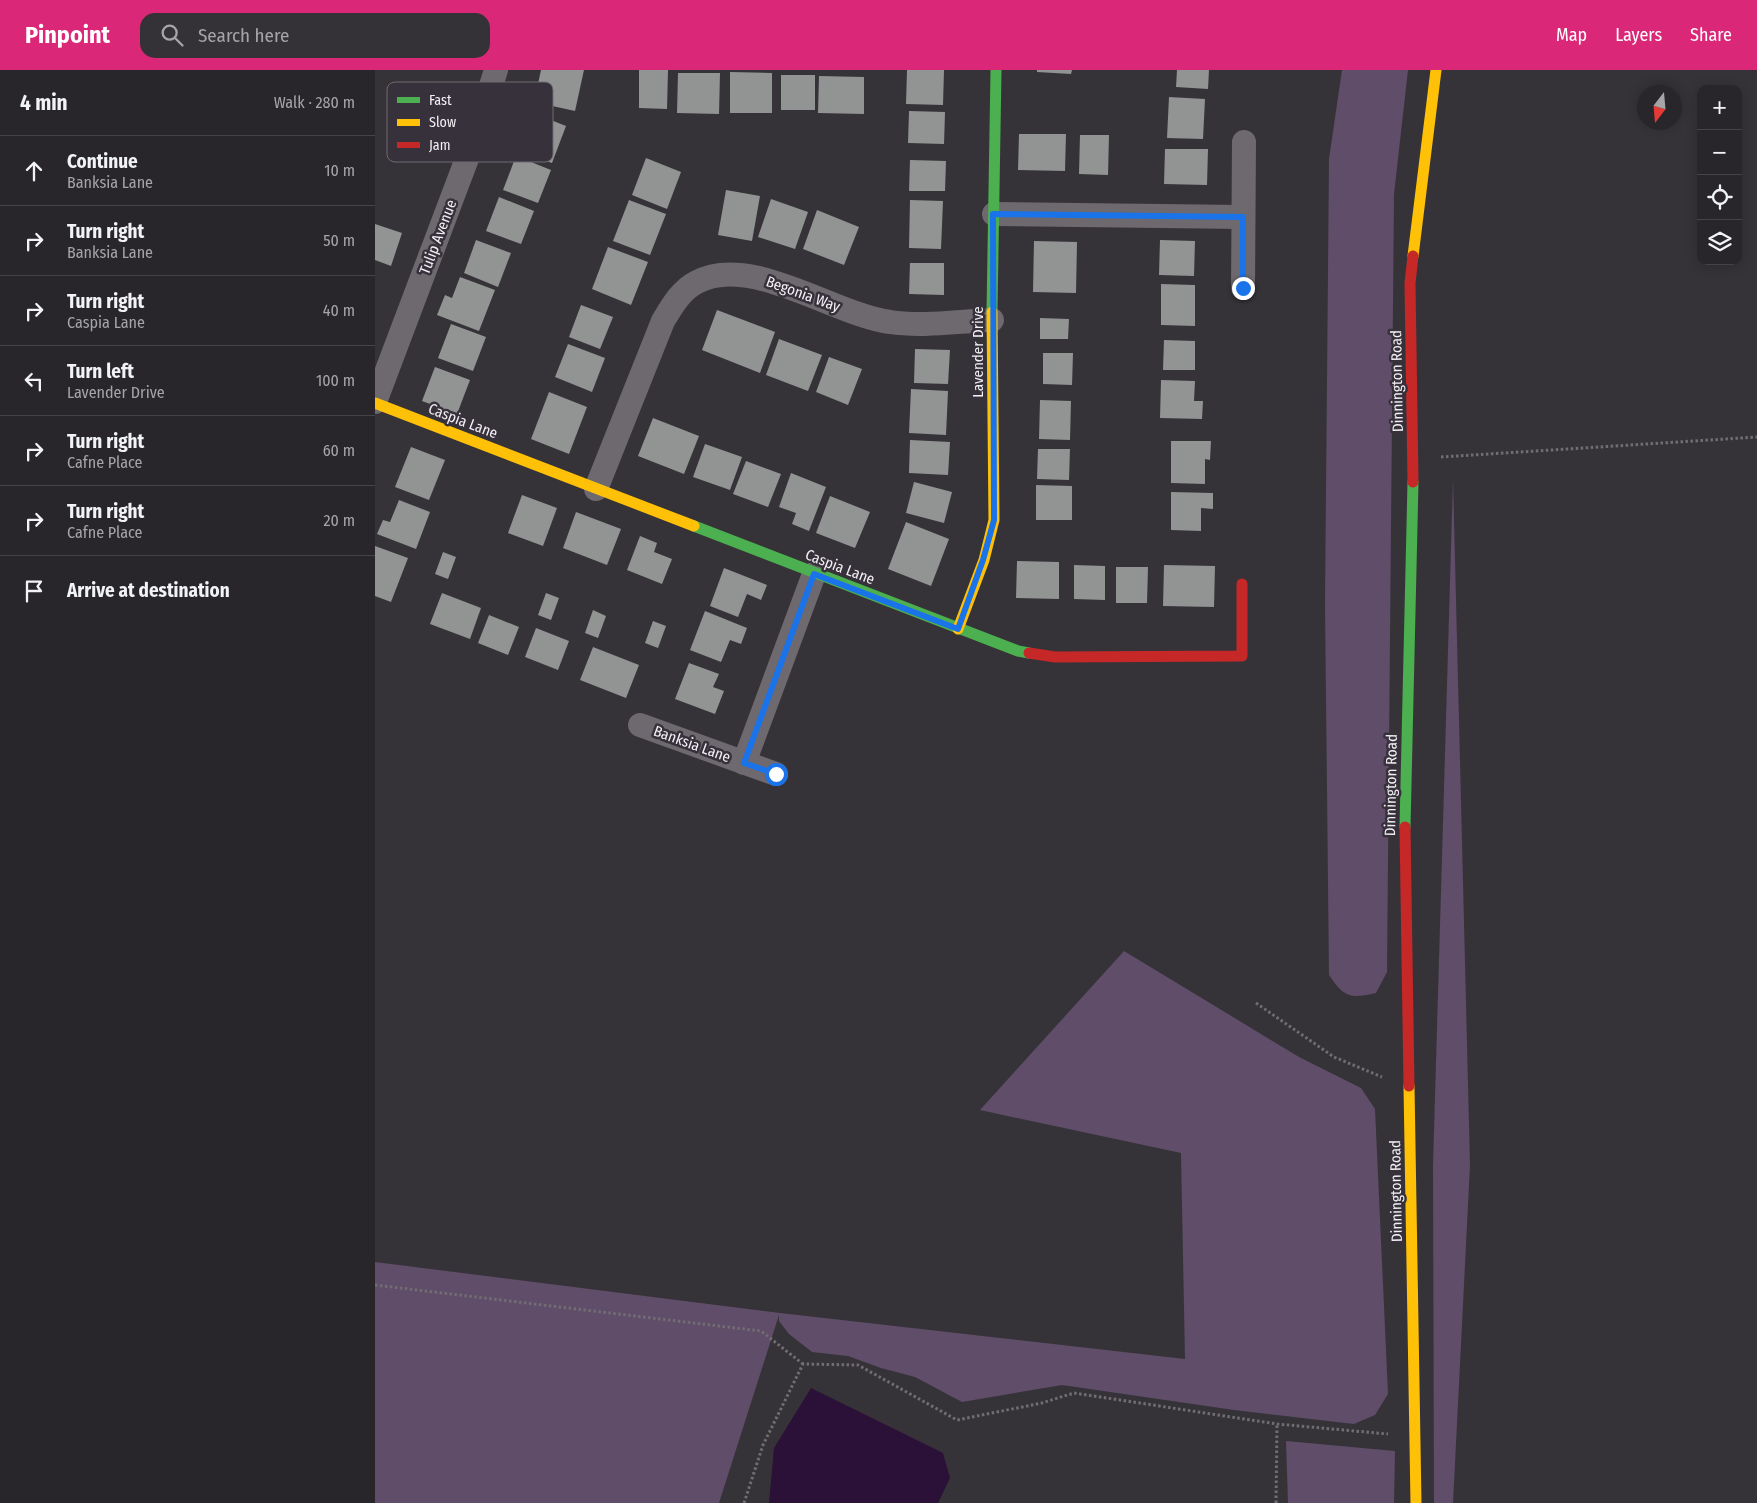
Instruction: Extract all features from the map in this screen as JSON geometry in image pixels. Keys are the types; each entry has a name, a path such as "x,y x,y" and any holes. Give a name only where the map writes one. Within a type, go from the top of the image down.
{"street":[{"name":"Tulip Avenue","path":"492,82 496,70"},
{"name":"Lavender Drive","path":"958,629 983,560 994,520 992,320 996,70"},
{"name":"Dinnington Road","path":"1416,1503 1405,840 1413,459 1410,283 1435,70"},
{"path":"1243,288 1244,142"},
{"name":"Tulip Avenue","path":"375,402 466,162"},
{"path":"993,214 1243,217"},
{"name":"Begonia Way","path":"596,489 663,321 674,302 697,282 714,275 732,274 754,277 781,284 861,315 890,322 992,320"},
{"name":"Caspia Lane","path":"375,402 814,574 1018,651 1055,657 1243,656 1243,584"},
{"name":"Banksia Lane","path":"744,763 814,574"},
{"name":"Banksia Lane","path":"640,725 776,774"}],"path":[{"path":"1413,459 1757,437"},
{"path":"1256,1003 1333,1057 1409,1088"},
{"path":"375,1284 761,1331 803,1364 858,1365 957,1420 1041,1403 1074,1393 1277,1424 1416,1436"},
{"path":"744,1503 763,1445 803,1364"},
{"path":"1276,1503 1277,1424"}],"shaded area":[{"path":"1342,70 1408,70 1394,194 1387,972 1376,993 1359,996 1348,995 1343,992 1329,975 1325,604 1329,159"},
{"path":"1453,479 1470,1165 1453,1503 1434,1503 1433,1166"},
{"path":"1124,951 1299,1057 1361,1088 1375,1109 1388,1394 1375,1415 1354,1424 1234,1410 1062,1385 962,1402 915,1377 881,1368 848,1356 812,1352 789,1334 779,1321 779,1315 719,1503 375,1503 375,1262 780,1313 1185,1359 1181,1153 980,1110"},
{"path":"811,1388 943,1453 950,1478 938,1503 769,1503 774,1448"},
{"path":"1286,1441 1395,1451 1394,1503 1288,1503"}],"building":[{"path":"541,70 584,70 575,111 553,106 553,82 538,82"},
{"path":"639,70 668,70 667,109 639,108"},
{"path":"907,70 944,70 943,105 906,104"},
{"path":"1037,70 1072,70 1071,74 1037,72"},
{"path":"1177,70 1209,70 1208,89 1176,87"},
{"path":"730,72 772,73 772,113 730,113"},
{"path":"678,73 720,73 719,114 677,113"},
{"path":"781,75 815,75 815,110 781,110"},
{"path":"819,76 864,77 864,114 818,113"},
{"path":"1169,97 1205,99 1203,139 1167,138"},
{"path":"909,111 945,112 944,144 908,143"},
{"path":"553,121 566,126 553,160"},
{"path":"1019,134 1066,134 1065,171 1018,170"},
{"path":"1080,135 1109,135 1108,175 1079,174"},
{"path":"1165,149 1208,149 1207,185 1164,184"},
{"path":"646,158 681,172 667,209 632,195"},
{"path":"910,160 946,161 945,191 909,191"},
{"path":"514,162 531,162 551,170 538,203 503,190"},
{"path":"726,190 760,196 752,241 718,235"},
{"path":"499,197 534,211 521,244 486,231"},
{"path":"771,199 808,212 795,249 758,237"},
{"path":"629,200 666,214 650,255 613,241"},
{"path":"910,200 943,201 941,249 909,248"},
{"path":"817,210 859,227 844,265 803,249"},
{"path":"375,224 402,233 391,266 375,260"},
{"path":"476,240 511,253 498,287 464,273"},
{"path":"1160,240 1195,241 1194,276 1159,275"},
{"path":"1034,241 1077,242 1076,293 1033,292"},
{"path":"608,247 648,262 631,305 592,289"},
{"path":"910,263 944,263 944,295 909,294"},
{"path":"460,277 495,290 479,331 437,315 445,295 452,298"},
{"path":"1161,284 1195,285 1195,326 1161,325"},
{"path":"581,305 613,317 600,349 569,337"},
{"path":"717,310 775,332 760,373 702,350"},
{"path":"1040,318 1069,319 1068,339 1040,339"},
{"path":"451,324 486,337 473,371 438,358"},
{"path":"779,339 822,355 808,391 766,375"},
{"path":"1164,340 1195,341 1195,370 1163,370"},
{"path":"568,344 605,358 592,392 555,377"},
{"path":"915,349 950,350 948,384 914,383"},
{"path":"1043,353 1073,353 1072,385 1043,384"},
{"path":"829,357 862,369 848,405 816,392"},
{"path":"435,367 470,380 457,414 422,401"},
{"path":"1161,380 1195,381 1194,401 1203,401 1202,419 1160,418"},
{"path":"911,389 948,391 946,435 909,433"},
{"path":"549,392 587,407 569,454 531,439"},
{"path":"1040,400 1071,401 1070,440 1039,439"},
{"path":"653,418 699,436 684,474 638,456"},
{"path":"910,440 950,442 948,475 909,473"},
{"path":"1171,441 1211,441 1210,460 1205,459 1205,484 1171,483"},
{"path":"705,444 742,457 730,490 693,477"},
{"path":"411,447 445,460 429,500 395,487"},
{"path":"1038,449 1070,449 1069,480 1037,479"},
{"path":"746,461 781,474 768,507 733,494"},
{"path":"791,473 826,487 809,531 792,524 796,513 779,507"},
{"path":"914,482 952,492 944,523 906,513"},
{"path":"1036,485 1072,486 1072,520 1036,520"},
{"path":"1171,492 1213,493 1213,509 1201,508 1201,531 1171,530"},
{"path":"522,495 557,508 543,546 508,533"},
{"path":"830,496 870,512 855,548 816,533"},
{"path":"399,500 430,512 416,549 377,534 383,520 390,522"},
{"path":"576,512 621,529 607,565 563,548"},
{"path":"906,522 949,539 931,586 888,569"},
{"path":"640,536 657,543 654,552 672,559 662,584 627,570"},
{"path":"375,546 408,558 391,602 375,596"},
{"path":"443,552 456,557 448,579 435,574"},
{"path":"1017,561 1059,562 1059,599 1016,598"},
{"path":"1074,565 1105,566 1105,600 1074,599"},
{"path":"1164,565 1215,566 1214,607 1163,606"},
{"path":"1116,567 1148,567 1147,603 1116,603"},
{"path":"724,568 767,585 761,600 747,594 738,617 710,606"},
{"path":"442,593 481,608 470,639 430,624"},
{"path":"546,593 559,598 551,620 538,615"},
{"path":"593,610 606,616 598,638 585,633"},
{"path":"705,611 747,628 741,644 730,640 721,662 690,650"},
{"path":"489,615 519,627 508,655 478,643"},
{"path":"653,621 666,626 658,648 645,643"},
{"path":"536,628 569,641 558,670 525,657"},
{"path":"593,647 639,665 626,698 580,680"},
{"path":"689,663 719,674 713,687 724,691 715,714 675,699"}],"traffic: fast":[{"path":"992,312 996,70"},
{"path":"1405,827 1413,482"},
{"path":"694,526 1018,651 1029,653"}],"traffic: slow":[{"path":"1413,256 1436,70"},
{"path":"958,629 984,560 994,520 992,312"},
{"path":"375,403 694,526"},
{"path":"1409,1086 1416,1503"}],"traffic: jam":[{"path":"1413,256 1410,283 1413,482"},
{"path":"1029,653 1055,657 1242,656 1242,584"},
{"path":"1405,827 1409,1086"}],"route":[{"path":"776,774 744,763 814,574 958,629 983,560 994,520 993,214 1243,217 1243,288"}]}
